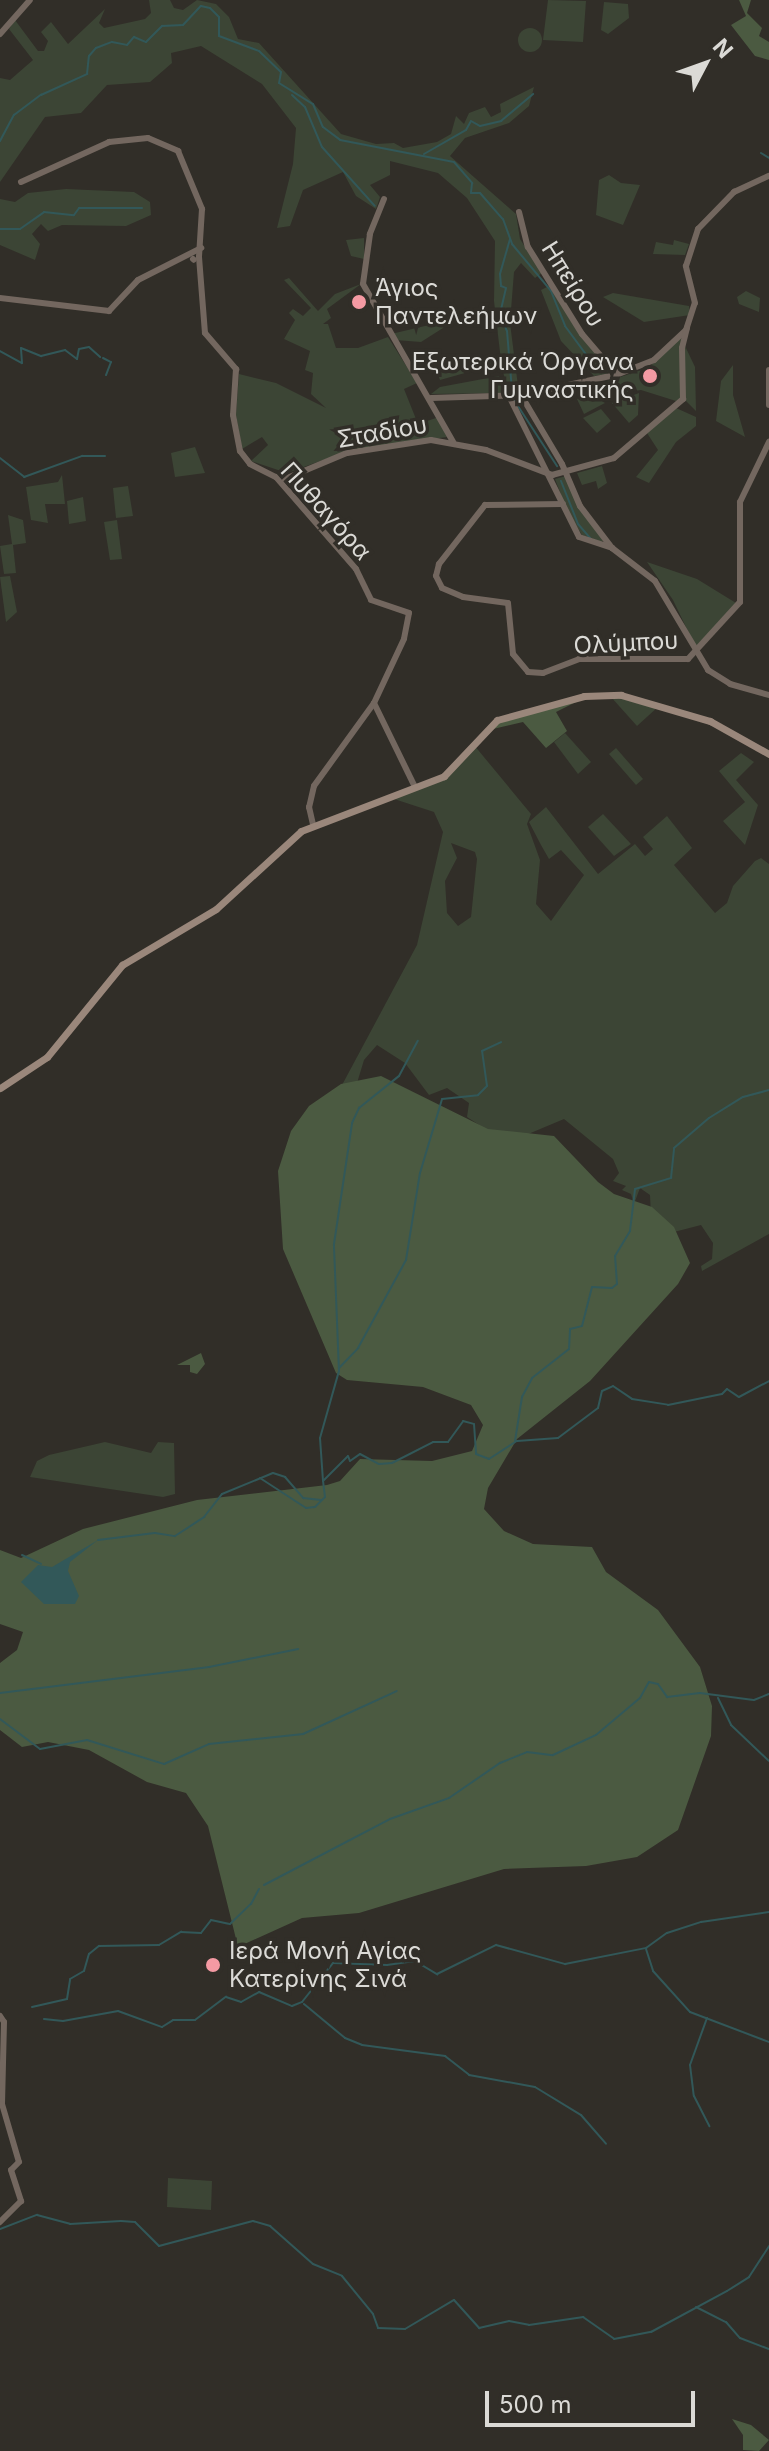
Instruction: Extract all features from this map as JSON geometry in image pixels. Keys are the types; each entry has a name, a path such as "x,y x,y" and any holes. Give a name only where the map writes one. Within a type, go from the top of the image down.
{"main road":[{"path":"0,1088 47,1057 122,965 216,909 313,824 415,787 453,769 491,722 584,696 621,695 663,705 726,727 769,754"}],"street":[{"path":"0,34 30,0"},
{"path":"0,298 109,311 138,280 196,255 203,214 195,184 180,154 161,142 144,138 101,144 21,182"},
{"name":"Σταδίου","path":"280,481 356,451 431,440 453,442 551,474 616,458 682,400 681,350 695,303 686,266 698,229 733,193 769,176"},
{"path":"384,199 370,234 363,284 402,358 431,398 453,442"},
{"name":"Ηπείρου","path":"519,212 524,240 577,326 614,372"},
{"name":"Πυθαγόρα","path":"196,255 207,339 236,369 233,415 240,451 250,464 273,473 317,530 356,569 370,598 409,612 404,639 374,703"},
{"path":"431,398 521,395 600,379 614,372 639,368 667,350 687,328"},
{"path":"769,370 769,405"},
{"path":"521,395 566,472 580,506 612,548 665,592 695,654 730,684 769,695"},
{"path":"509,396 551,474 579,537 612,548"},
{"name":"Ολύμπου","path":"563,504 491,502 444,556 436,576 452,594 508,603 513,653 522,669 541,673 579,659 673,661 695,654 740,602 740,502 769,442"},
{"path":"273,473 292,474"},
{"path":"313,824 309,807 315,782 374,703 415,787"},
{"path":"0,2222 21,2201 11,2170 19,2162 2,2104 1,2017"}],"green space":[{"path":"149,0 170,0 174,8 183,10 197,0 216,4 229,17 238,39 259,43 341,134 376,144 394,143 403,148 437,142 451,134 456,116 464,124 469,113 485,107 491,117 501,112 500,104 534,87 529,106 509,123 465,138 450,156 516,214 520,239 542,273 535,278 521,263 514,272 510,323 519,394 508,388 502,369 494,301 495,241 467,198 438,173 390,161 390,175 370,185 380,197 376,209 356,196 343,172 303,190 290,226 277,228 293,164 296,128 262,84 201,46 171,53 172,63 150,82 107,85 81,113 45,117 0,182 0,78 10,80 33,60 9,29 15,20 38,51 44,51 48,41 41,32 51,22 68,44 105,9 99,23 104,28 145,19 151,13"},
{"path":"548,0 586,1 583,42 543,40"},
{"path":"739,0 751,0 747,13 762,28 759,36 769,42 769,60 755,56 731,25 746,16"},
{"path":"604,2 628,4 629,18 608,34 601,30"},
{"path":"530,28 539,31 542,40 539,49 530,52 521,49 518,40 521,31"},
{"path":"609,175 621,183 640,185 623,225 596,215 599,180"},
{"path":"66,189 134,192 150,202 151,215 126,226 62,225 48,231 41,224 32,234 40,244 35,260 0,245 0,199 15,202 28,193"},
{"path":"364,238 364,259 351,256 346,240"},
{"path":"674,240 689,244 685,255 653,254 656,242 673,245"},
{"path":"289,278 318,311 335,294 361,284 327,309 331,318 323,324 328,324 336,348 358,348 388,337 417,383 404,389 418,424 439,417 447,437 351,450 287,473 251,461 268,445 262,437 242,449 236,415 239,374 276,383 326,408 311,394 313,373 305,370 310,351 284,339 295,320 289,313 293,309 303,316 311,308 284,280"},
{"path":"549,286 581,337 609,368 607,374 594,376 561,341 541,290"},
{"path":"746,291 760,298 759,312 739,304 737,297"},
{"path":"613,293 689,306 690,315 644,322 603,297"},
{"path":"443,309 450,309 454,321 421,342 395,340 391,334 446,321"},
{"path":"682,337 681,398 676,401 641,390 621,393 605,382 648,368"},
{"path":"685,346 695,367 696,411 685,400"},
{"path":"496,356 497,364 440,380 435,367 451,360 455,372"},
{"path":"733,365 733,395 745,437 716,421 721,381"},
{"path":"499,376 505,393 431,394 440,387"},
{"path":"589,393 605,403 584,414 577,399"},
{"path":"639,393 638,415 629,423 612,403"},
{"path":"676,408 696,417 696,426 676,442 649,483 636,477 658,450 647,433"},
{"path":"601,409 611,421 597,433 583,418"},
{"path":"195,447 205,473 175,477 171,453"},
{"path":"602,466 607,483 598,489 596,481 582,485 577,473"},
{"path":"62,475 65,504 45,504 48,523 31,520 26,487 58,482"},
{"path":"566,476 602,542 582,535 567,510 555,479"},
{"path":"128,486 133,516 116,518 113,488"},
{"path":"83,497 86,521 69,524 67,501"},
{"path":"8,515 23,520 26,543 13,545 16,573 4,574 0,546 12,544"},
{"path":"117,520 122,559 110,560 104,522"},
{"path":"647,562 697,579 736,603 696,648 673,600"},
{"path":"10,576 17,612 6,622 0,577"},
{"path":"611,697 619,698 659,706 637,726"},
{"path":"584,698 556,712 567,731 546,748 523,722 493,729 497,722"},
{"path":"565,733 591,762 578,774 554,742"},
{"path":"474,745 531,814 527,824 540,860 536,904 551,921 584,875 561,850 549,859 541,845 529,822 546,807 598,874 635,844 645,856 653,849 643,837 667,816 692,848 674,865 715,913 727,903 733,886 755,861 761,858 769,864 769,1234 702,1271 701,1266 712,1259 713,1243 701,1225 674,1232 651,1216 650,1195 640,1188 634,1204 631,1194 622,1190 626,1186 613,1181 619,1173 613,1159 564,1119 507,1143 467,1117 469,1103 447,1088 429,1095 405,1063 377,1045 364,1060 357,1083 334,1100 417,945 443,832 434,812 391,798 446,778","holes":["451,843 475,852 477,859 471,917 458,926 447,913 445,881 457,858"]},
{"path":"616,748 643,779 636,785 609,754"},
{"path":"741,753 754,762 736,780 758,805 745,845 723,821 745,802 719,771"},
{"path":"603,814 631,844 614,856 588,827"},
{"path":"381,1076 488,1129 554,1136 598,1182 614,1194 652,1207 674,1227 690,1263 678,1284 590,1381 517,1439 488,1488 484,1509 504,1531 533,1544 592,1547 606,1572 658,1610 700,1667 712,1706 711,1736 678,1830 637,1857 586,1866 504,1869 359,1913 302,1918 238,1947 208,1826 186,1793 147,1782 89,1750 48,1742 22,1747 0,1730 0,1663 17,1650 23,1632 0,1624 0,1550 21,1558 83,1529 197,1500 327,1485 340,1481 360,1459 432,1461 472,1451 483,1425 471,1405 423,1387 347,1380 336,1373 283,1249 278,1171 291,1131 309,1106 341,1084"},
{"path":"201,1353 205,1364 197,1374 190,1372 190,1365 177,1365"},
{"path":"105,1442 151,1453 158,1442 174,1443 175,1494 163,1497 30,1477 37,1461 49,1455"},
{"path":"168,2178 212,2181 211,2210 167,2207"},
{"path":"732,2419 751,2425 769,2440 759,2451 743,2450 743,2435"}],"water":[{"path":"98,1540 70,1562 68,1571 79,1596 75,1604 44,1604 21,1582 38,1565 52,1567"}],"waterway":[{"path":"0,141 14,115 41,95 87,74 89,56 96,48 112,42 127,45 134,37 146,42 162,26 183,25 201,6 210,8 219,17 219,36 259,51 281,72 279,83 313,104 323,127 340,140 454,162 472,183 471,193 480,193 503,219 512,244 551,291 565,326 599,372"},
{"path":"424,154 466,130 471,121 480,126 501,121 533,94"},
{"path":"292,95 305,107 322,147 375,206"},
{"path":"761,153 769,158"},
{"path":"0,229 20,229 44,212 74,215 79,208 142,208"},
{"path":"510,239 500,274 501,286 506,288 500,314 507,331 512,391"},
{"path":"0,351 22,363 21,348 41,356 65,350 77,359 79,349 89,347 100,357"},
{"path":"103,358 111,362 106,375"},
{"path":"514,400 557,466"},
{"path":"0,458 24,477 82,456 105,456"},
{"path":"561,481 578,524 591,539"},
{"path":"323,1481 320,1438 339,1371 334,1244 352,1123 359,1108 399,1076 418,1041"},
{"path":"339,1368 358,1348 406,1260 420,1173 442,1099 478,1095 487,1086 482,1051 501,1042"},
{"path":"515,1441 522,1397 532,1378 569,1349 570,1329 582,1326 592,1287 612,1288 617,1284 615,1256 630,1231 635,1189 671,1178 674,1148 709,1118 743,1097 769,1090"},
{"path":"260,1478 306,1508 315,1507 325,1497 323,1481 348,1456 350,1461 360,1454 379,1464 392,1463 433,1442 448,1442 463,1421 474,1424 476,1454 489,1459 517,1441 558,1438 598,1408 602,1391 613,1386 632,1399 668,1405 722,1394 727,1389 739,1397 769,1381"},
{"path":"98,1540 155,1533 175,1536 204,1517 222,1494 273,1473 285,1477 303,1498 321,1500"},
{"path":"22,1555 41,1564"},
{"path":"0,1693 209,1667 298,1649"},
{"path":"264,1885 390,1819 449,1798 500,1763 527,1752 553,1755 596,1735 640,1698 649,1682 658,1684 667,1697 700,1693 754,1700 769,1694"},
{"path":"0,1719 40,1749 87,1740 164,1764 209,1744 303,1734 397,1691"},
{"path":"718,1698 731,1725 769,1761"},
{"path":"32,2007 67,1999 70,1979 84,1971 89,1954 99,1946 159,1945 181,1932 201,1933 211,1920 230,1924 251,1904 259,1889"},
{"path":"44,2019 63,2021 118,2011 162,2027 173,2020 195,2020 226,1997 241,2002 259,1992 292,2006 302,2002 333,1963 387,1965 415,1961 437,1974 496,1945 565,1964 646,1948 667,1933 701,1922 769,1912"},
{"path":"646,1949 653,1971 690,2012 769,2042"},
{"path":"304,2004 345,2038 362,2045 445,2056 469,2075 535,2087 581,2115 606,2144"},
{"path":"707,2018 690,2065 694,2096 709,2126"},
{"path":"0,2229 37,2215 70,2224 135,2222 159,2246 253,2221 270,2226 313,2264 342,2276 373,2314 378,2328 405,2329 454,2300 479,2328 509,2321 529,2325 583,2317 614,2339 651,2332 727,2291 749,2277 769,2246"},
{"path":"696,2307 726,2322 740,2338 769,2349"}],"place":[{"name":"Άγιος Παντελεήμων","path":"359,302"},
{"name":"Εξωτερικά Όργανα Γυμναστικής","path":"650,376"},
{"name":"Ιερά Μονή Αγίας Κατερίνης Σινά","path":"213,1965"}]}
